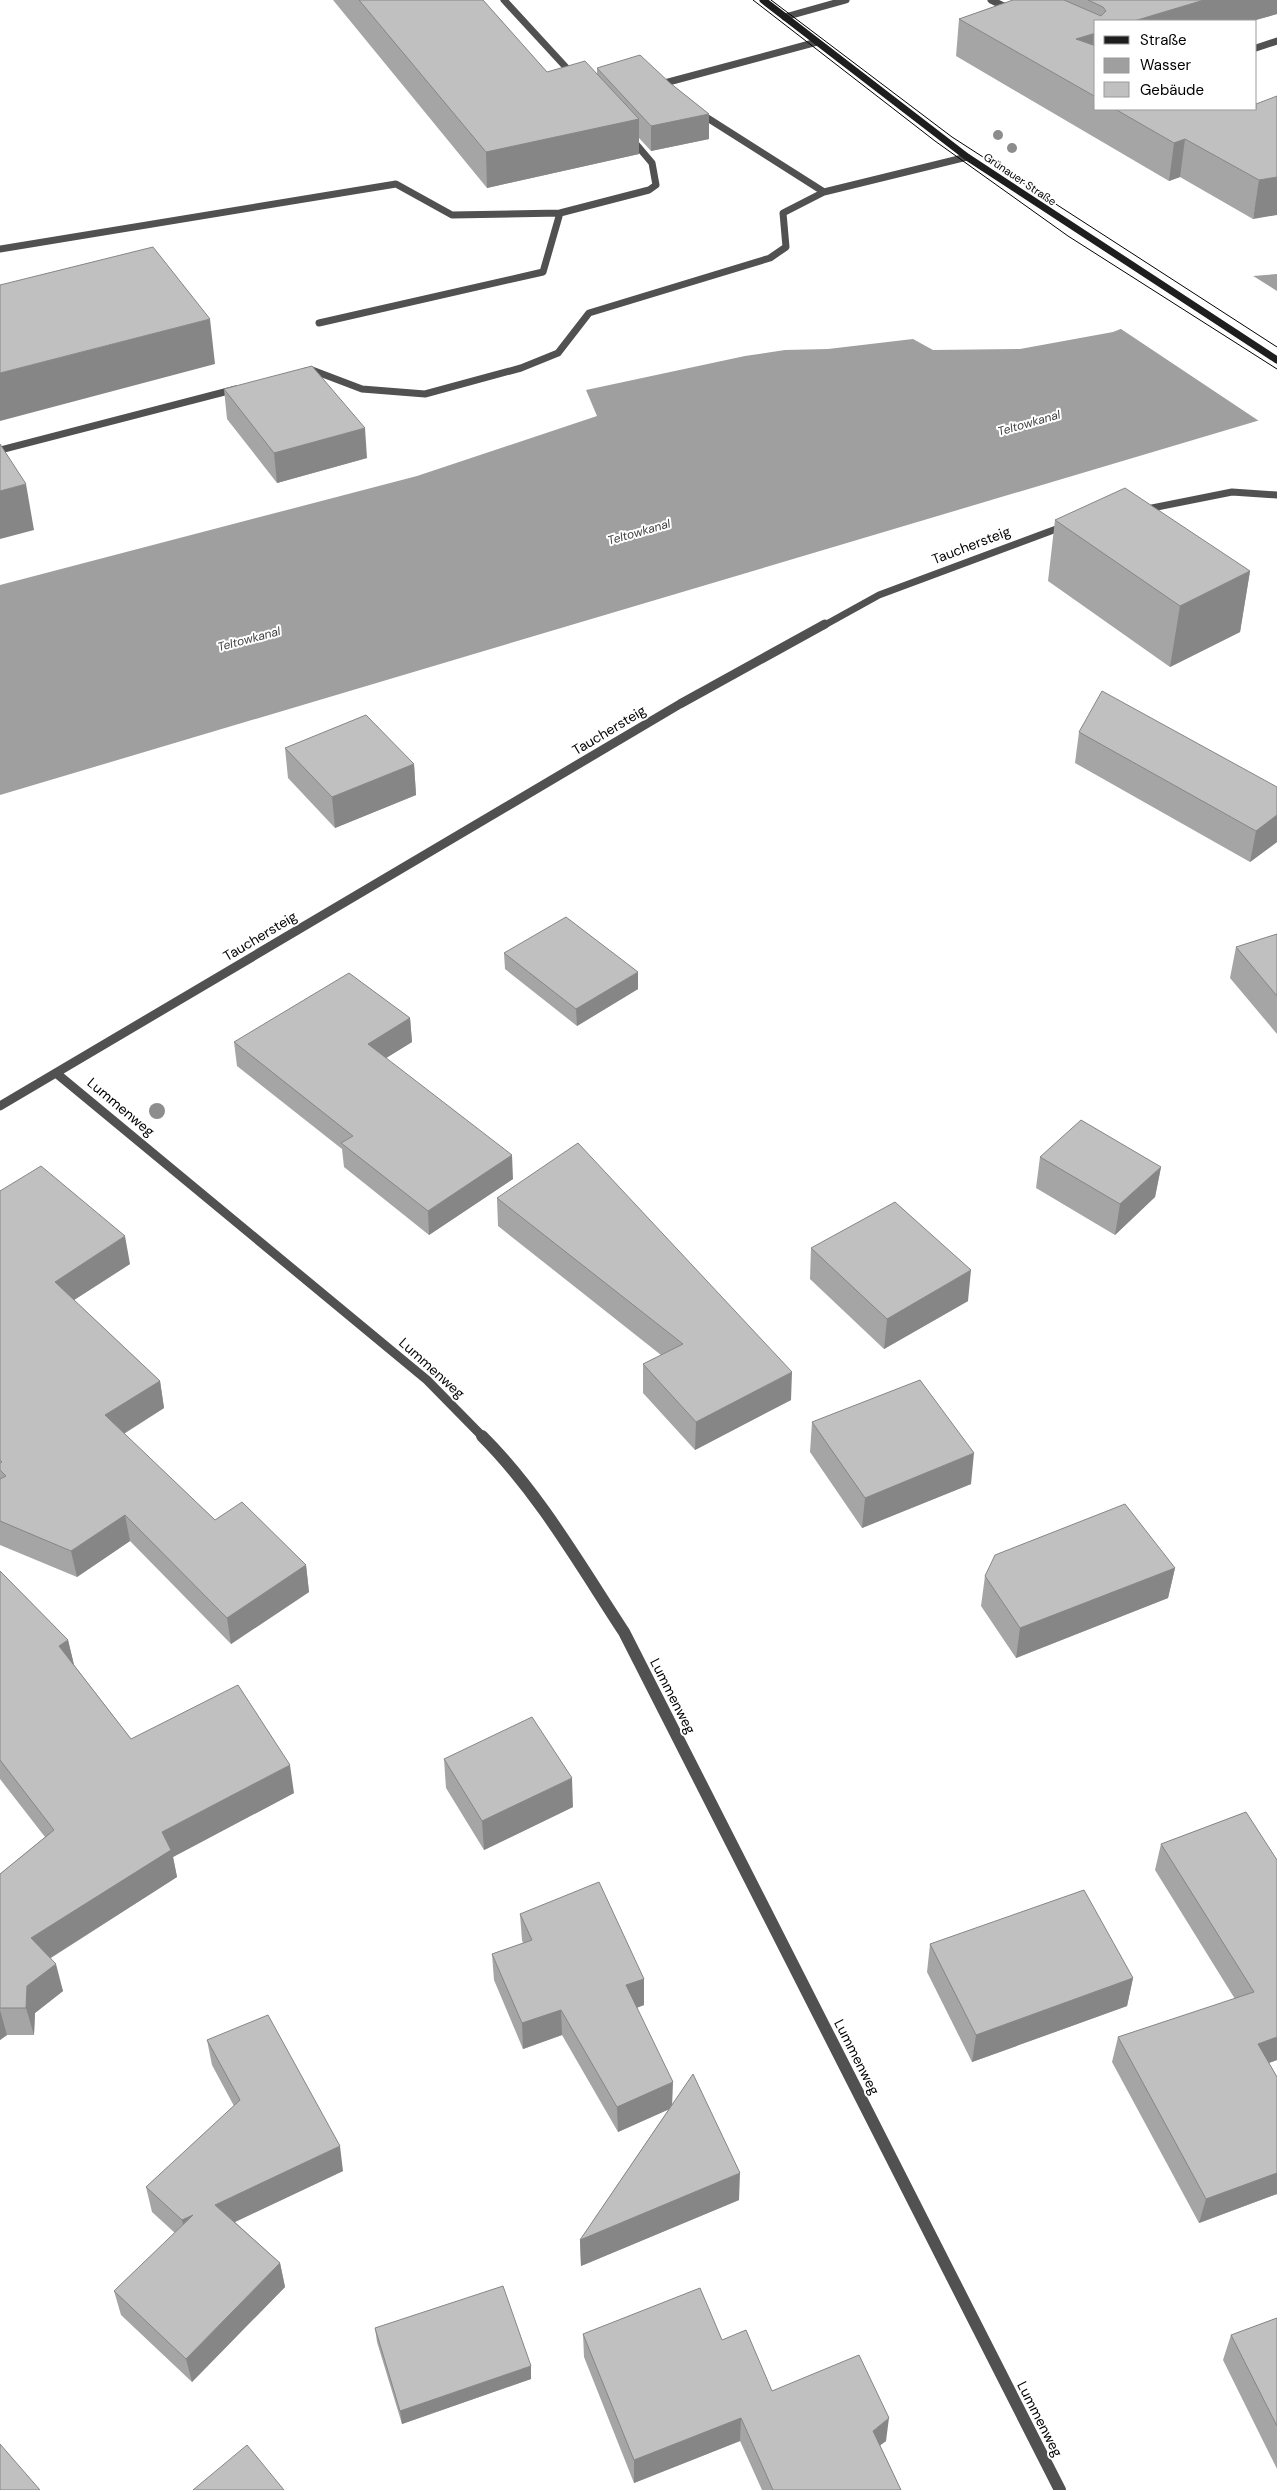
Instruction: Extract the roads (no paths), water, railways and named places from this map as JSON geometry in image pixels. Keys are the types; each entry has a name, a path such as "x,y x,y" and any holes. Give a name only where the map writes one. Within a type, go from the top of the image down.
{"main road":[{"name":"Grünauer Straße","path":"763,0 968,157 1080,233 1277,360"}],"street":[{"path":"504,0 578,80"},
{"path":"785,17 846,0"},
{"path":"991,0 1020,14"},
{"path":"1004,6 1013,3"},
{"path":"1257,48 1277,41"},
{"path":"673,96 666,92 661,84 817,42"},
{"path":"695,110 824,192"},
{"path":"0,249 396,184 452,216 560,213 649,190 656,185 656,170 650,158 625,131"},
{"path":"293,374 312,370 362,389 424,394 522,368 558,353 589,313 770,258 786,247 783,213 824,192 968,157"},
{"path":"319,323 543,272 560,213"},
{"path":"0,450 245,386"},
{"path":"1136,511 1232,492 1277,495"},
{"name":"Tauchersteig","path":"0,1106 680,704 870,600 1059,526 1078,523"},
{"name":"Lummenweg","path":"56,1073 427,1380 496,1450 555,1525 624,1632 1060,2490"}],"water":[{"name":"Teltowkanal","path":"1277,274 1277,415 0,795 0,585 417,476 597,416 586,390 745,356 785,350 828,349 913,339 933,350 1020,349 1113,332 1253,276"}],"tram line":[{"path":"753,0 935,141 1068,236 1277,369"},
{"path":"771,0 952,137 1277,347"}]}
